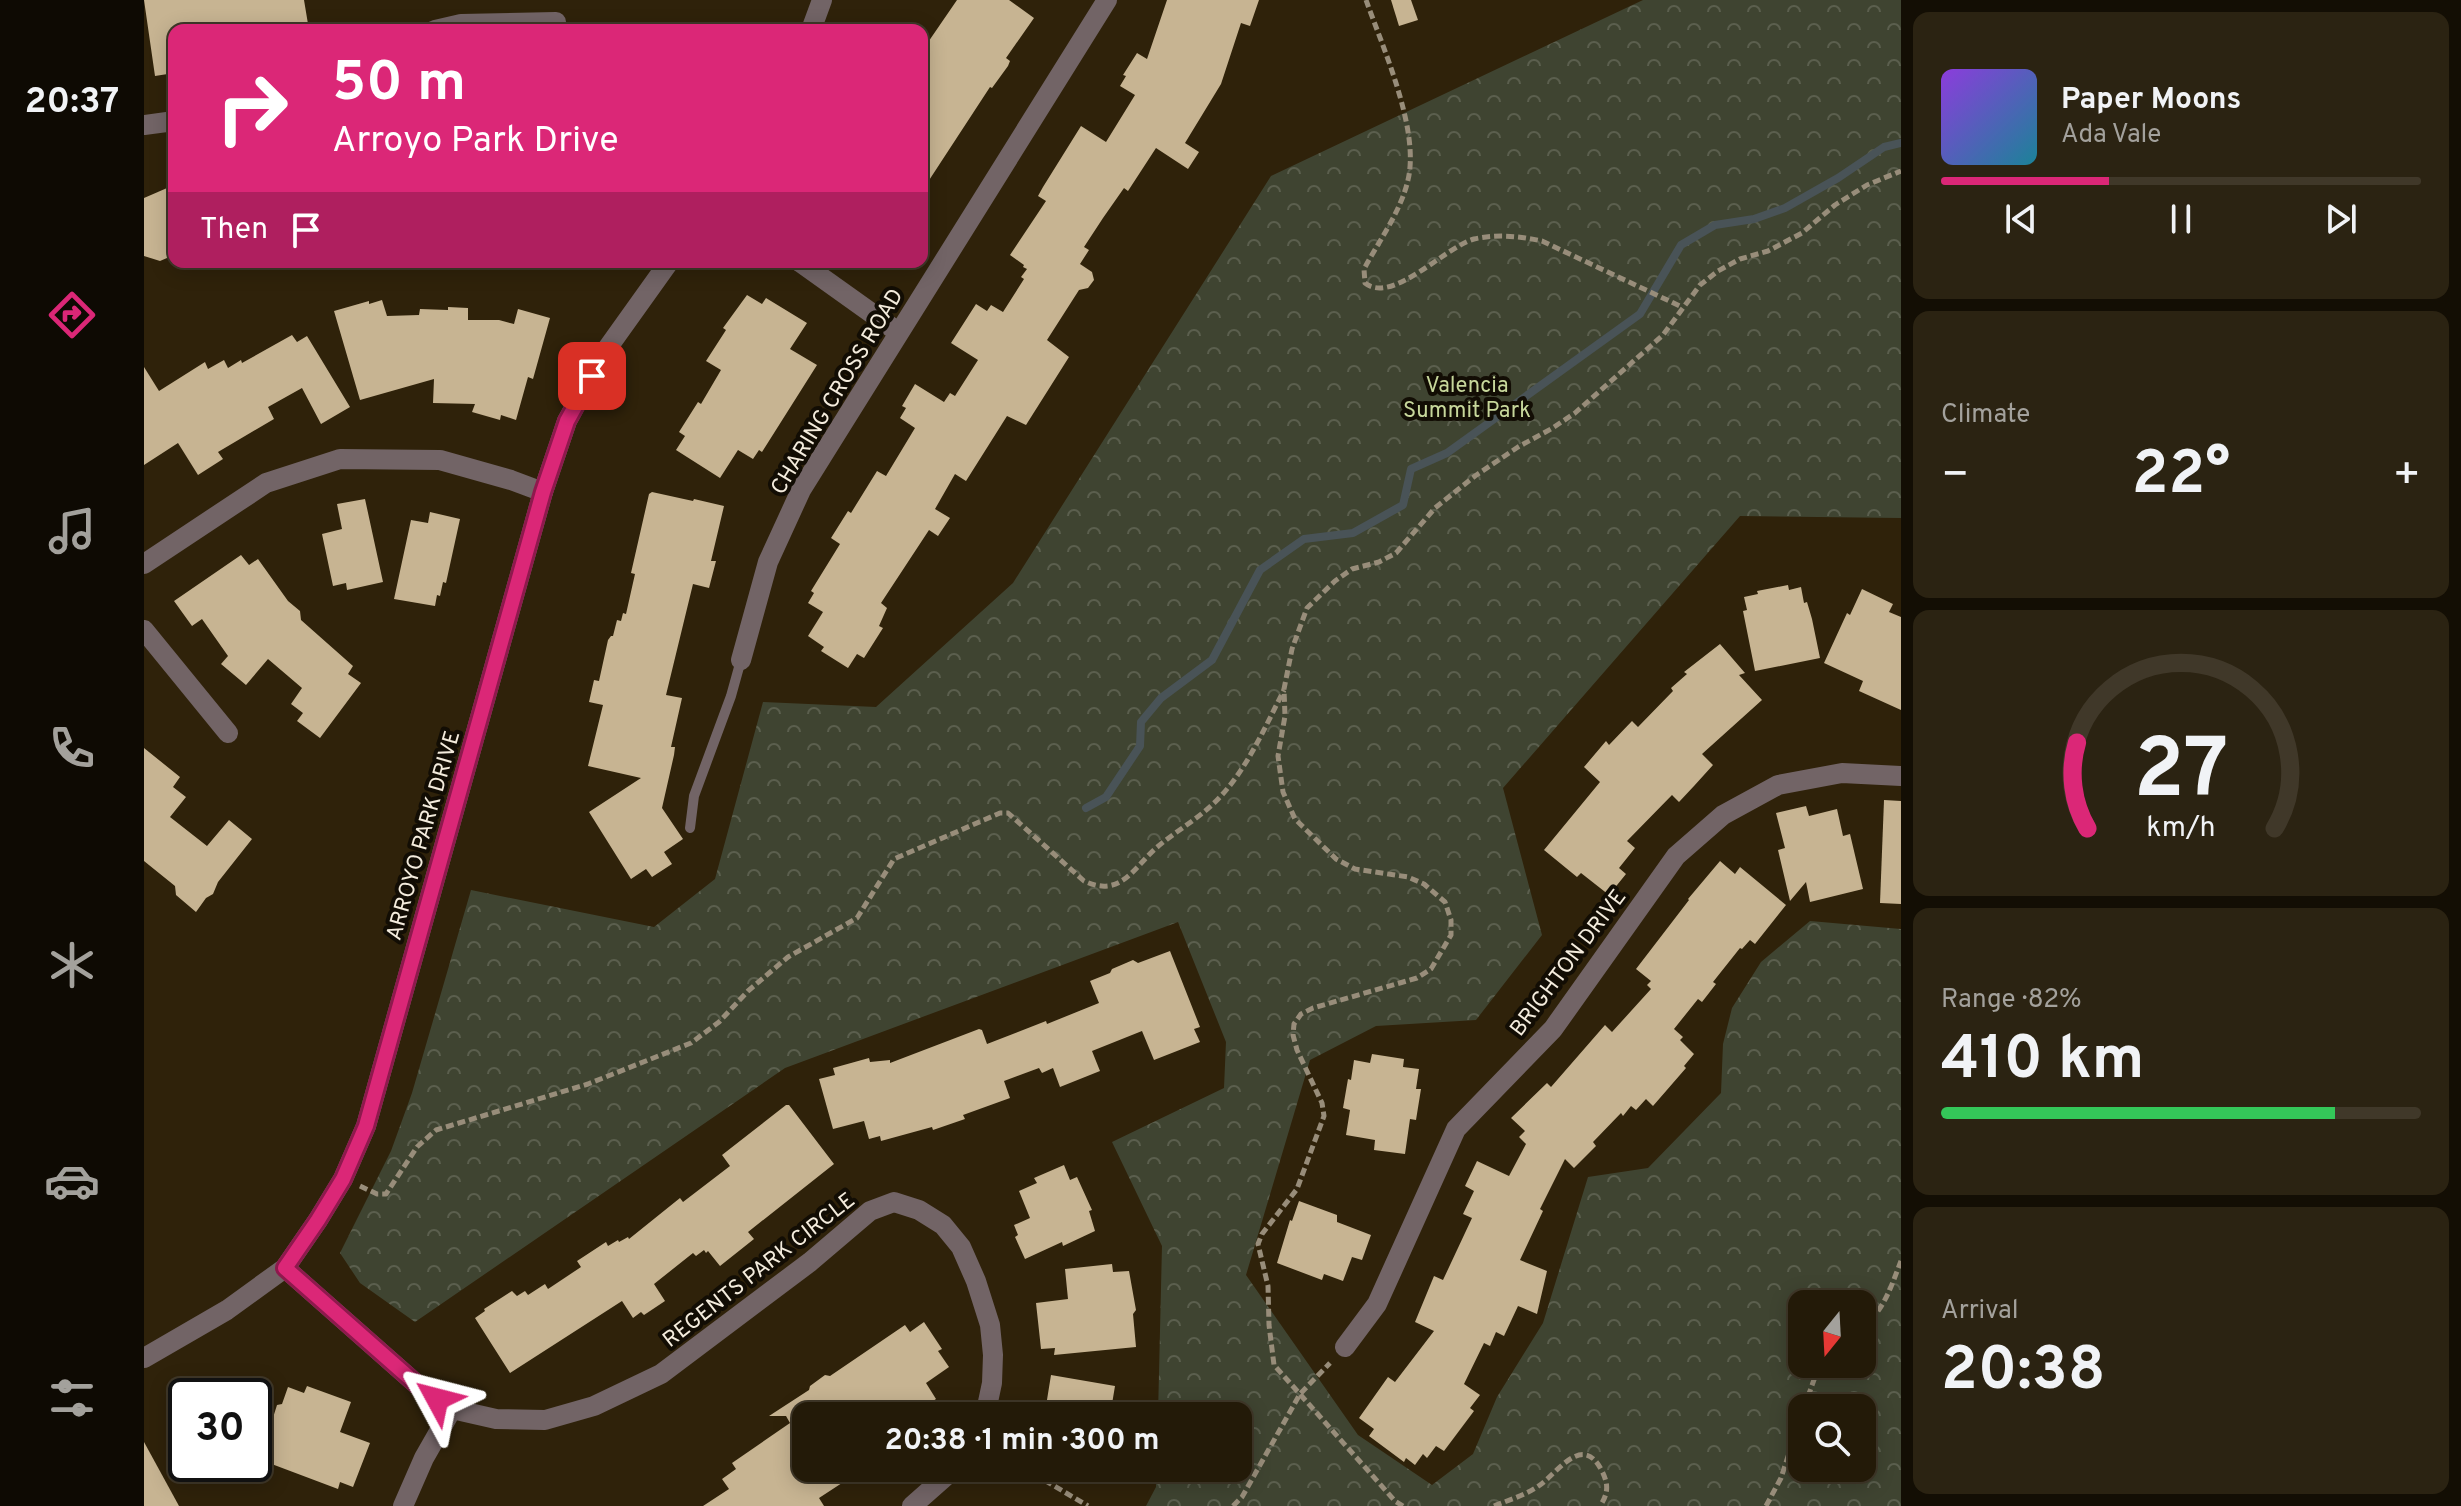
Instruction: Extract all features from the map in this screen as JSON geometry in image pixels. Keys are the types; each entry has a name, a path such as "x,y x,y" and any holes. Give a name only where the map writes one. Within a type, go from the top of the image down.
{"street":[{"path":"813,24 822,0"},
{"name":"CHARING CROSS ROAD","path":"741,660 768,562 801,490 1107,0"},
{"path":"461,24 556,22"},
{"path":"144,125 168,122"},
{"name":"ARROYO PARK DRIVE","path":"144,1358 227,1310 285,1268 343,1179 366,1126 543,492 567,421 604,353 665,268"},
{"path":"808,268 898,332"},
{"path":"144,564 266,483 340,459 440,460 543,492"},
{"path":"144,630 228,733"},
{"name":"BRIGHTON DRIVE","path":"1345,1347 1377,1304 1456,1129 1553,1029 1676,856 1723,815 1778,785 1842,773 1901,776"},
{"name":"REGENTS PARK CIRCLE","path":"285,1268 422,1389 452,1409 496,1419 545,1420 594,1406 661,1374 810,1262 870,1211 894,1202 919,1210 943,1225 961,1247 990,1325 993,1355 988,1402"},
{"path":"403,1506 424,1458 452,1409"},
{"path":"912,1506 939,1482"}],"lane":[{"path":"690,828 694,796 741,660"}],"path":[{"path":"1366,0 1397,92 1409,136 1411,157 1405,191 1364,269 1365,283 1379,289 1396,285 1457,245 1474,239 1521,236 1542,241 1682,307"},
{"path":"1403,1506 1395,1501 1274,1365 1268,1286 1258,1244 1262,1234 1297,1189 1324,1116 1322,1103 1297,1050 1294,1024 1301,1014 1313,1008 1417,978 1431,969 1451,935 1451,920 1445,902 1424,884 1408,877 1355,869 1336,859 1295,819 1283,792 1278,756 1285,716 1284,689 1292,649 1307,608 1352,569 1379,562 1396,553 1435,508 1464,484 1575,413 1663,335 1700,285 1718,271 1802,233 1835,205 1867,185 1901,171"},
{"path":"343,1179 377,1194 386,1194 417,1147 436,1130 588,1084 691,1043 719,1022 748,991 788,957 857,918 894,859 1000,813 1008,813 1084,881 1097,887 1130,876 1153,850 1213,804 1234,780 1284,689"},
{"path":"1876,1315 1887,1300 1901,1261"},
{"path":"1233,1506 1242,1497 1300,1394 1345,1347"},
{"path":"1494,1506 1539,1486 1573,1455 1584,1454 1593,1458 1607,1482 1607,1495 1600,1506"},
{"path":"1766,1506 1788,1457"},
{"path":"1048,1482 1088,1506"}],"green space":[{"name":"Valencia Summit Park","path":"1643,0 1901,0 1901,518 1740,516 1503,788 1542,935 1476,1020 1376,1026 1310,1060 1246,1275 1358,1435 1432,1485 1473,1454 1497,1397 1543,1323 1588,1177 1648,1168 1721,1093 1723,1044 1732,1008 1761,962 1810,921 1901,929 1901,1506 1146,1506 1156,1482 1252,1482 1252,1402 1158,1402 1162,1246 1112,1142 1224,1088 1226,1042 1178,922 785,1068 415,1322 360,1283 340,1253 391,1151 412,1093 471,890 654,927 715,879 763,702 876,707 1013,583 1271,176"}],"building":[{"path":"144,0 304,0 308,24 168,24 168,74 155,76"},
{"path":"957,0 1009,0 1034,18 1006,58 1010,61 1008,66 990,87 928,182 928,42"},
{"path":"1167,0 1259,0 1250,26 1241,23 1221,84 1185,143 1199,152 1188,169 1156,148 1128,191 1124,188 1103,218 1084,247 1089,250 1080,264 1092,272 1094,280 1088,288 1079,290 1047,340 1069,357 1026,425 1007,416 966,481 955,474 935,509 950,518 938,536 929,530 881,603 887,608 879,626 883,628 864,658 857,654 848,668 821,651 824,647 808,636 823,612 808,603 814,593 811,591 840,544 831,538 877,471 886,476 915,428 900,418 906,408 902,406 915,384 944,402 950,393 955,396 978,360 951,343 976,304 987,311 991,305 1003,312 1024,279 1021,277 1027,269 1010,255 1046,201 1038,196 1081,126 1106,142 1135,95 1120,86 1126,76 1123,75 1137,53 1147,59"},
{"path":"1391,0 1411,0 1418,20 1399,26"},
{"path":"168,188 168,258 160,261 144,256 144,198"},
{"path":"747,295 762,304 766,298 807,323 790,349 817,365 762,452 759,450 753,459 738,450 720,478 676,450 685,436 679,432 698,402 701,404 721,370 706,361 726,330 723,328"},
{"path":"382,300 387,316 419,315 420,309 448,310 448,307 468,308 468,320 499,320 514,324 518,309 550,318 533,379 528,377 516,420 501,415 500,420 472,412 475,404 433,403 434,379 360,400 334,311"},
{"path":"292,335 297,342 307,336 350,407 321,424 302,388 268,407 274,419 218,452 223,459 198,475 178,443 144,465 144,367 159,391 205,362 208,369 224,360 228,368"},
{"path":"652,492 724,506 711,561 716,561 709,588 693,584 666,695 682,698 662,808 683,839 664,852 672,864 652,877 646,869 631,879 589,812 641,778 588,766 603,705 589,702 594,680 599,681 608,640 613,636 617,620 621,621 623,613 626,614 635,574 631,573 649,494"},
{"path":"365,499 383,582 347,590 346,583 333,586 322,534 342,529 337,504"},
{"path":"430,512 460,519 446,583 443,582 435,606 394,599 411,520 428,523"},
{"path":"241,555 249,565 258,559 288,601 300,611 301,620 353,666 348,674 361,683 320,738 297,721 303,713 291,704 302,688 268,659 246,685 221,664 228,656 202,619 192,626 174,601"},
{"path":"1788,585 1789,590 1801,587 1820,658 1755,671 1743,611 1747,610 1744,597"},
{"path":"1862,589 1893,604 1889,612 1901,617 1901,710 1859,691 1863,681 1824,663"},
{"path":"1720,644 1745,673 1739,675 1762,700 1702,754 1713,765 1679,802 1672,795 1627,841 1635,848 1619,868 1626,874 1609,895 1581,873 1577,877 1544,850 1600,782 1584,767 1606,741 1609,745 1632,721 1638,727 1673,691 1671,688 1687,674 1684,672"},
{"path":"144,748 180,777 173,787 186,797 170,817 207,846 229,820 252,839 218,882 213,894 196,912 176,895 175,886 144,861"},
{"path":"1884,800 1901,801 1901,904 1880,903"},
{"path":"1806,806 1809,816 1837,809 1843,836 1850,834 1863,889 1810,902 1806,882 1790,901 1778,850 1785,848 1776,813"},
{"path":"1720,861 1735,874 1740,867 1786,905 1755,944 1750,940 1740,948 1713,982 1716,984 1702,1002 1698,999 1674,1029 1694,1054 1653,1106 1646,1099 1636,1110 1631,1106 1623,1116 1621,1113 1593,1142 1596,1146 1574,1168 1565,1159 1540,1209 1543,1211 1520,1260 1547,1271 1537,1314 1518,1306 1504,1336 1496,1332 1490,1346 1484,1343 1464,1384 1480,1395 1470,1408 1474,1411 1444,1451 1436,1446 1427,1458 1423,1454 1415,1465 1406,1458 1404,1462 1369,1436 1374,1429 1359,1418 1388,1377 1395,1382 1434,1331 1415,1322 1434,1276 1443,1280 1472,1218 1463,1214 1474,1191 1465,1186 1477,1161 1509,1176 1526,1144 1519,1137 1525,1131 1511,1118 1547,1083 1551,1087 1605,1025 1612,1032 1651,989 1647,985 1651,981 1636,969"},
{"path":"1170,951 1200,1027 1194,1029 1200,1042 1154,1060 1142,1031 1092,1051 1100,1071 1060,1087 1053,1068 1042,1073 1039,1068 1004,1081 1010,1098 933,1130 932,1127 881,1141 880,1136 869,1139 864,1121 833,1129 819,1079 835,1075 833,1068 869,1058 870,1062 890,1060 890,1063 979,1029 987,1044 1046,1021 1047,1024 1099,1003 1090,981 1133,960 1138,963"},
{"path":"1372,1054 1404,1059 1403,1067 1419,1069 1416,1089 1421,1089 1416,1120 1410,1119 1405,1154 1374,1150 1375,1140 1346,1135 1350,1110 1343,1108 1354,1060 1370,1063"},
{"path":"786,1105 834,1164 748,1232 754,1239 720,1266 708,1251 706,1253 704,1250 696,1256 693,1253 654,1284 665,1301 644,1315 641,1312 633,1318 622,1301 510,1373 475,1318 484,1309 512,1291 517,1296 525,1291 528,1295 545,1284 548,1289 581,1267 577,1261 606,1242 608,1246 618,1240 629,1239 680,1198 683,1202 730,1166 722,1155"},
{"path":"1064,1165 1070,1180 1077,1177 1092,1210 1089,1211 1095,1231 1025,1259 1015,1237 1018,1235 1014,1225 1030,1218 1019,1191 1037,1183 1034,1178"},
{"path":"1299,1201 1337,1215 1337,1222 1371,1235 1362,1260 1352,1257 1343,1281 1324,1274 1322,1280 1277,1263"},
{"path":"1112,1264 1113,1272 1129,1271 1136,1310 1133,1314 1136,1347 1054,1355 1055,1348 1041,1349 1036,1303 1068,1299 1065,1269"},
{"path":"924,1322 942,1349 938,1351 949,1367 926,1383 936,1399 932,1402 792,1402 792,1482 844,1482 819,1498 824,1506 703,1506 729,1489 722,1479 736,1469 732,1463 790,1423 786,1416 769,1416 809,1390 825,1375 830,1376 905,1325 910,1332"},
{"path":"1051,1375 1115,1386 1112,1402 1047,1402"},
{"path":"307,1386 351,1402 340,1432 370,1443 353,1487 340,1482 338,1489 272,1464 272,1421 277,1405 282,1404 288,1387 304,1393"},
{"path":"144,1442 179,1506 144,1506"}],"waterway":[{"path":"1086,808 1106,797 1140,746 1141,722 1161,698 1212,660 1260,570 1304,539 1353,533 1403,505 1411,469 1447,453 1640,314 1681,245 1715,225 1754,219 1785,208 1884,147 1901,143"}],"route":[{"path":"437,1399 285,1268 343,1179 366,1126 543,492 567,421 592,376"}]}
